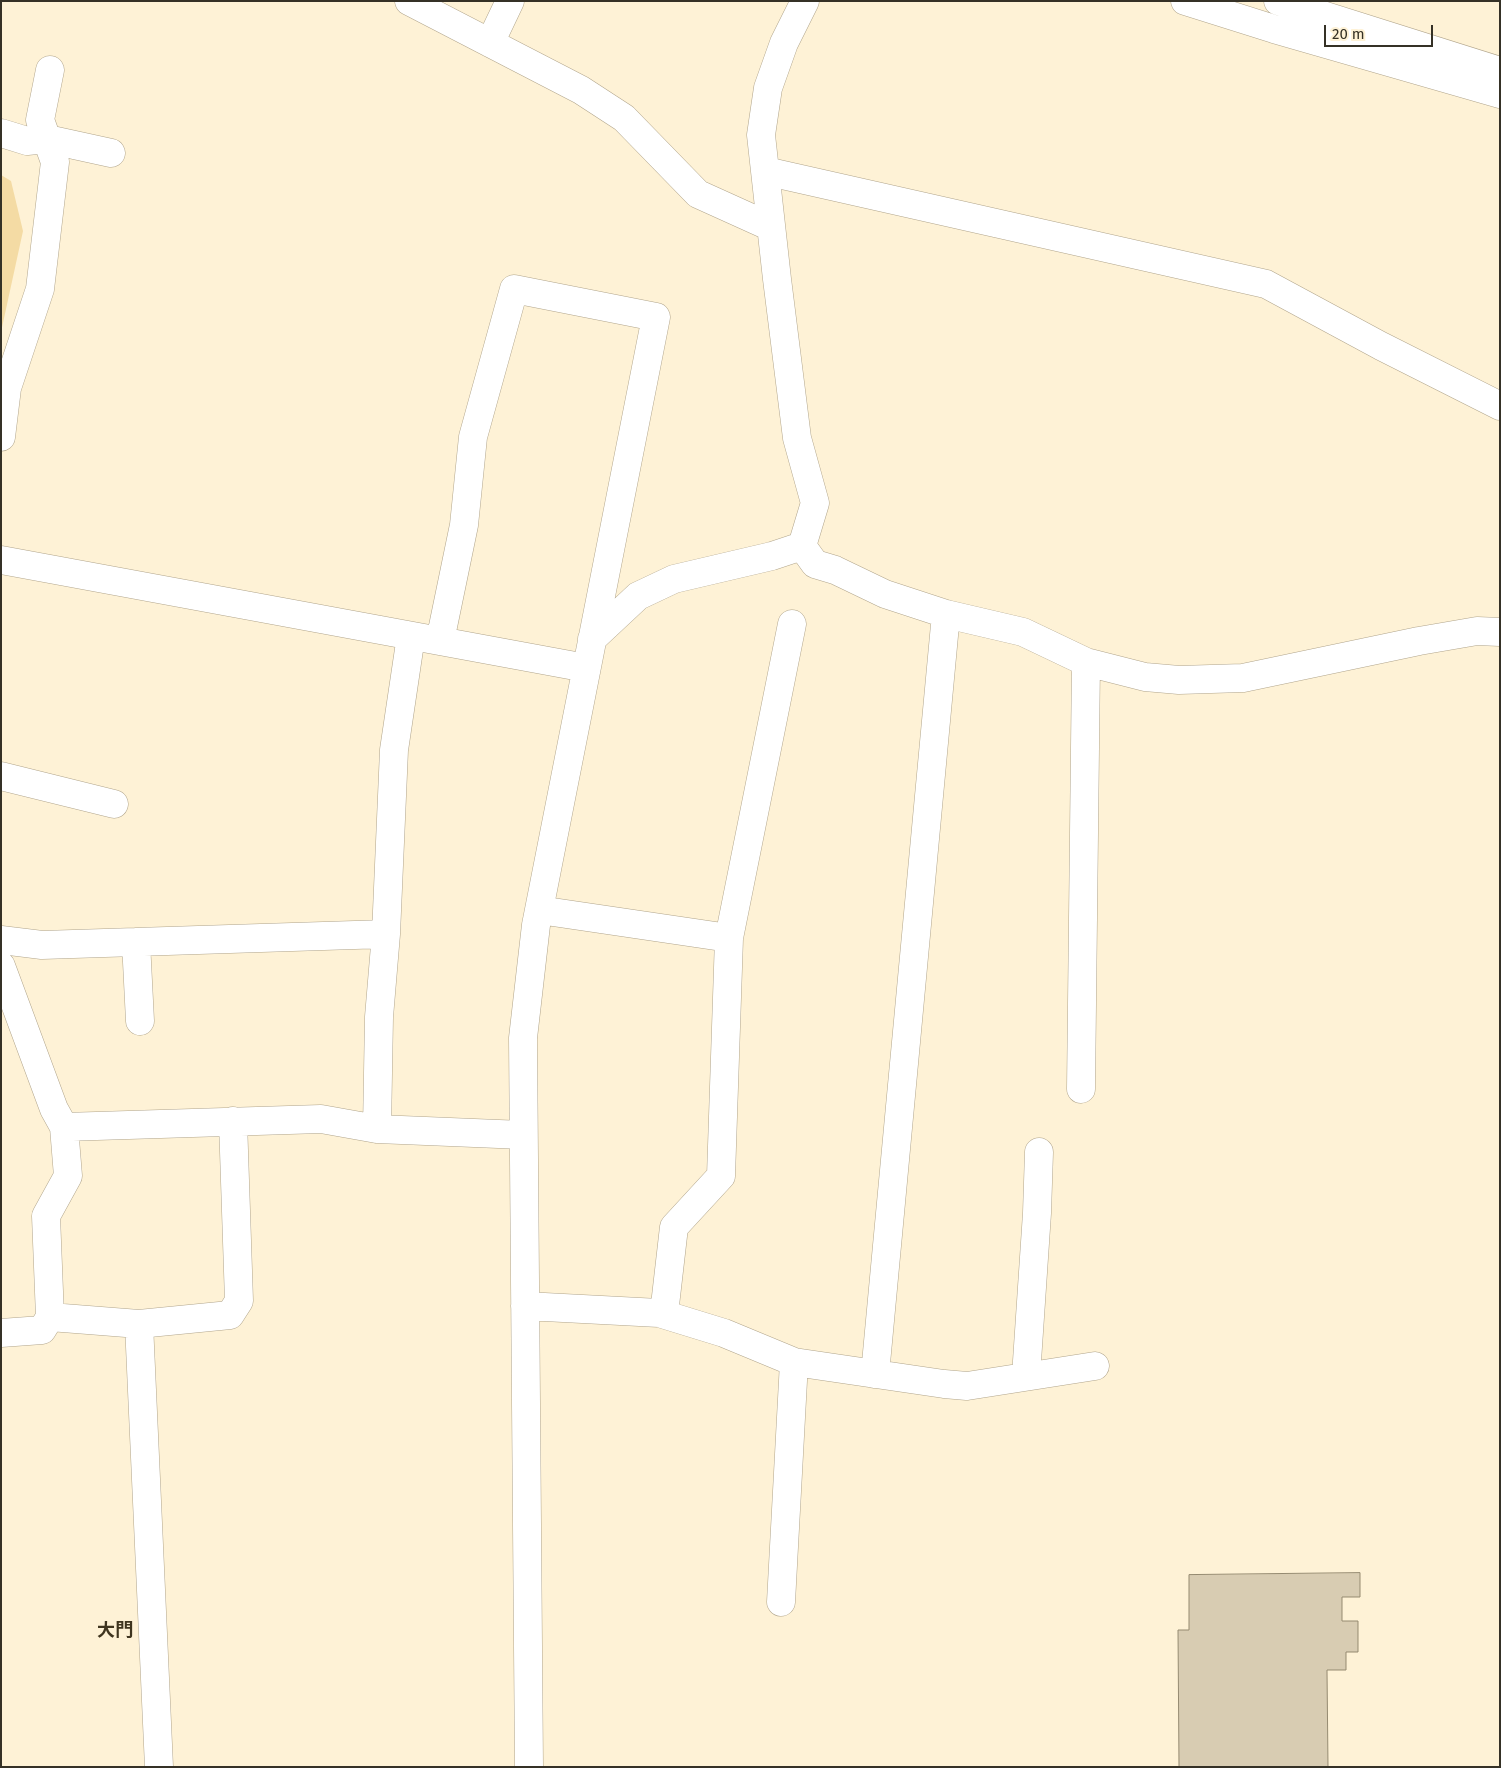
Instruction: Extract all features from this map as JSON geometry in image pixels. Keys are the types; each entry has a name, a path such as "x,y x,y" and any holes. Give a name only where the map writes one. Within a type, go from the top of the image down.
{"street":[{"path":"409,1 581,90 624,118 698,194 771,227"},
{"path":"490,43 510,1"},
{"path":"802,546 815,503 797,438 761,135 768,88 784,43 805,1"},
{"path":"1185,1 1274,29 1500,94"},
{"path":"1278,1 1500,71"},
{"path":"1,438 7,388 40,289 54,162 40,120 50,70"},
{"path":"1,132 26,141 47,139 111,153"},
{"path":"765,171 1266,284 1381,346 1500,406"},
{"path":"440,641 464,525 473,437 514,289 656,317 536,925 523,1038 529,1767"},
{"path":"802,546 816,564 835,570 885,594 946,614 1023,632 1086,662 1145,677 1170,679 1243,678 1419,641 1477,631 1500,632"},
{"path":"592,639 638,596 674,579 772,556 802,546"},
{"path":"1,560 586,668"},
{"path":"876,1374 946,614"},
{"path":"664,1314 674,1227 721,1176 729,938 792,624"},
{"path":"377,1129 379,1017 386,934 394,750 412,636"},
{"path":"1080,1089 1086,662"},
{"path":"1,776 114,804"},
{"path":"539,910 729,938"},
{"path":"1,940 42,946 386,934"},
{"path":"136,942 140,1022"},
{"path":"1,966 54,1109 64,1127 68,1176 46,1216 50,1317 42,1330 1,1333"},
{"path":"64,1127 321,1119 377,1129 523,1134"},
{"path":"50,1317 139,1324 230,1315 239,1301 233,1121"},
{"path":"1026,1376 1037,1213 1039,1152"},
{"path":"525,1306 659,1313 724,1334 794,1362 944,1384 967,1386 1095,1366"},
{"path":"139,1324 159,1767"},
{"path":"781,1602 794,1362"}],"shaded area":[{"path":"1,175 11,181 23,231 1,332"}],"building":[{"path":"1360,1573 1360,1597 1342,1597 1342,1621 1358,1621 1358,1652 1346,1652 1346,1670 1327,1670 1328,1767 1179,1767 1178,1630 1189,1630 1189,1575"}],"district":[{"name":"大門","path":"115,1631"}]}
